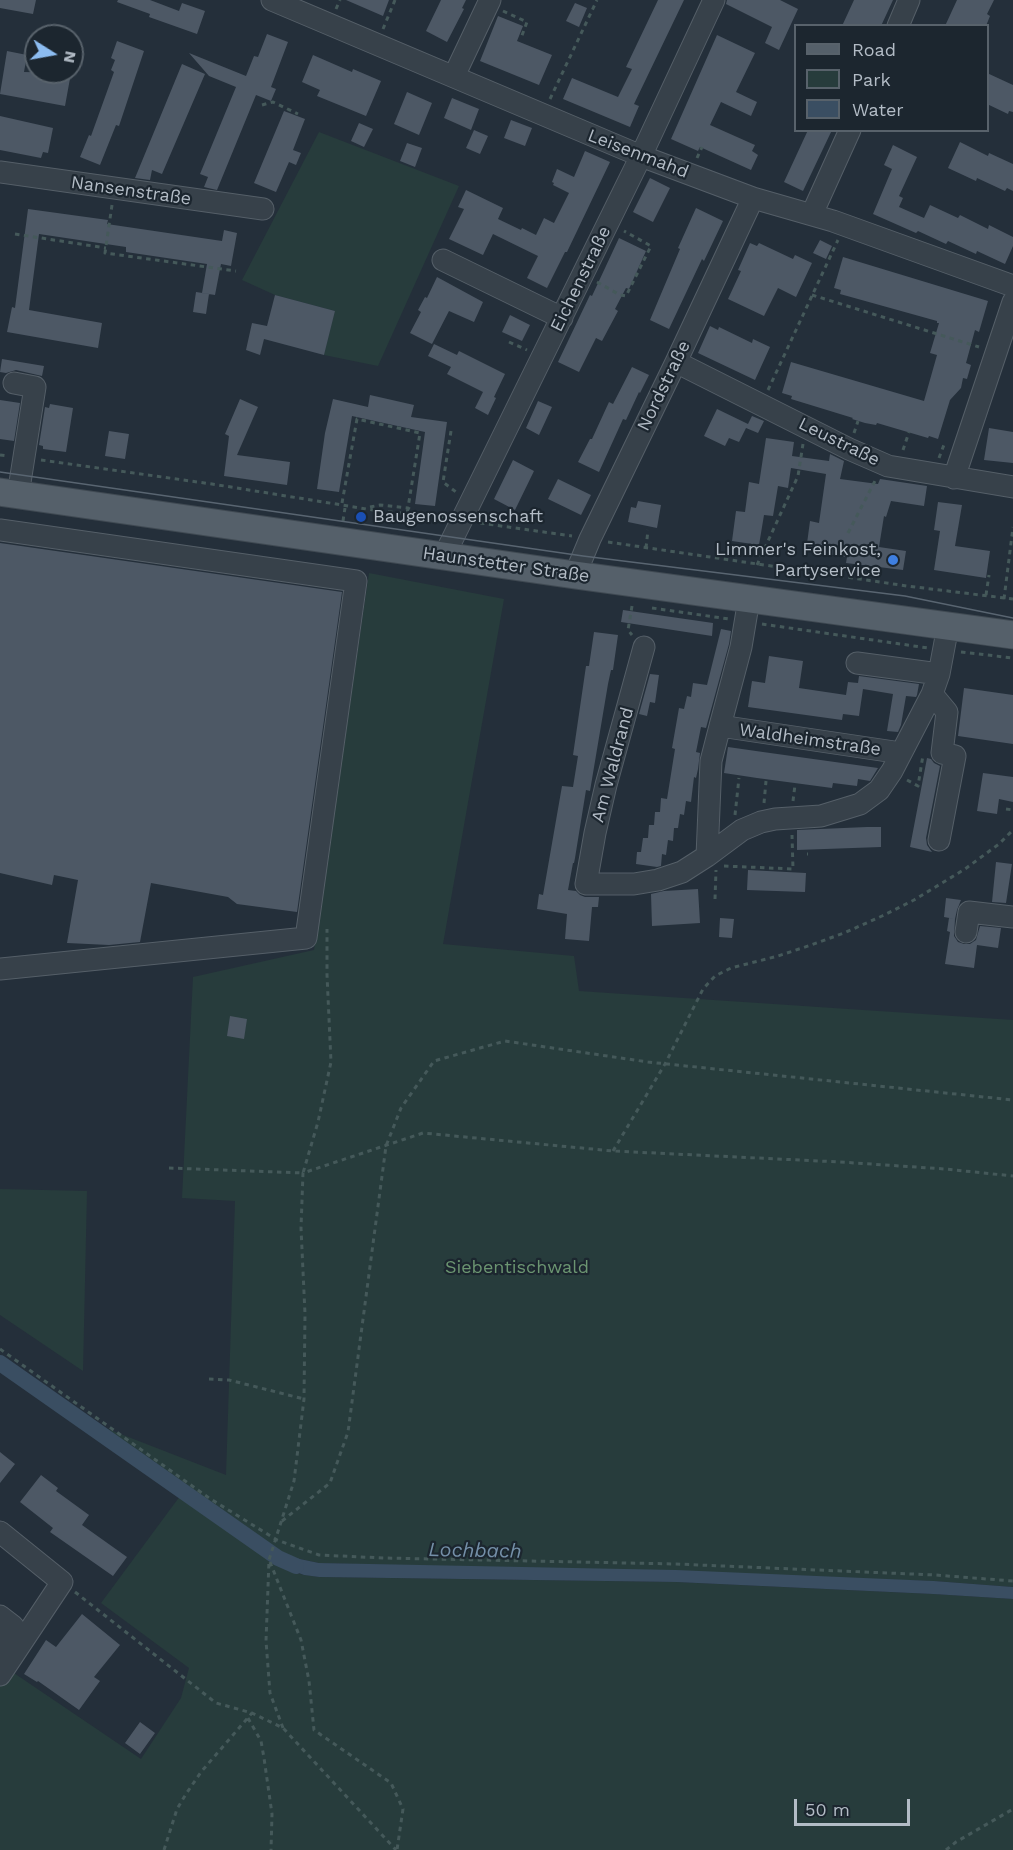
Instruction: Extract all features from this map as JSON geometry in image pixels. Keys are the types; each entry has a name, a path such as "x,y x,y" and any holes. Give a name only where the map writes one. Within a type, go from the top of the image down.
{"main road":[{"name":"Haunstetter Straße","path":"9,494 1013,635"}],"street":[{"name":"Leisenmahd","path":"272,0 454,76 600,141 753,198 845,225 1013,286"},
{"name":"Eichenstraße","path":"444,556 583,275 714,0"},
{"path":"899,24 909,0"},
{"path":"454,76 489,2"},
{"path":"812,214 849,132"},
{"name":"Nansenstraße","path":"0,172 263,209"},
{"name":"Nordstraße","path":"574,575 753,198"},
{"path":"443,260 561,318"},
{"path":"954,478 1013,302"},
{"name":"Leustraße","path":"676,362 883,464 1013,487"},
{"path":"9,494 24,458 35,387 14,383"},
{"path":"0,530 356,581 306,938 0,969"},
{"name":"Waldheimstraße","path":"707,856 711,761 741,647 749,599"},
{"path":"707,856 742,830 775,819 821,816 860,804 879,790 897,762 932,694 939,674 948,626"},
{"name":"Am Waldrand","path":"644,647 606,785 586,884 634,884 658,880 682,872 707,856"},
{"path":"857,663 939,674"},
{"path":"932,694 947,712 942,753 955,756 939,840"},
{"name":"Waldheimstraße","path":"720,726 897,762"},
{"path":"966,932 969,912 1013,917"},
{"path":"0,1532 62,1582 0,1675"},
{"path":"0,1616 14,1626 0,1647"}],"path":[{"path":"377,44 395,0"},
{"path":"542,114 597,0"},
{"path":"489,2 527,22 521,38"},
{"path":"262,105 273,102 298,114"},
{"path":"115,188 105,253 236,271"},
{"path":"583,275 626,296 651,246 608,222"},
{"path":"762,404 845,225"},
{"path":"15,234 106,248"},
{"path":"812,295 981,347"},
{"path":"347,526 342,525 357,419 420,433 406,514"},
{"path":"757,564 798,476 806,427"},
{"path":"451,432 443,482 466,511"},
{"path":"0,454 406,514 466,511 590,539 1013,599"},
{"path":"849,533 883,464"},
{"path":"369,508 380,505 408,508 417,514"},
{"path":"1004,599 1013,526"},
{"path":"646,548 648,530"},
{"path":"986,596 989,575"},
{"path":"632,606 628,630 644,647"},
{"path":"897,762 918,786 924,750 942,753"},
{"path":"739,778 734,822 742,830"},
{"path":"1006,809 1013,810"},
{"path":"715,898 716,866 793,869 795,854 791,817"},
{"path":"613,1151 665,1064 703,989 715,976 731,968 811,945 882,916 914,900 965,869 999,844 1013,830"},
{"path":"283,1728 270,1693 266,1641 269,1560 294,1481 304,1399 305,1314 301,1228 303,1173 318,1122 331,1062 327,975"},
{"path":"282,1521 330,1483 348,1432 386,1146 401,1108 434,1060 505,1041 665,1064 1013,1100"},
{"path":"169,1168 303,1173 423,1133 613,1151 840,1162 1013,1176"},
{"path":"0,1349 209,1498 276,1541 319,1554 384,1558 676,1564 936,1575 1013,1581"},
{"path":"209,1379 229,1380 304,1399"},
{"path":"269,1560 301,1640 309,1681 314,1730 391,1783 403,1809 397,1850"},
{"path":"62,1582 216,1703 252,1713 283,1728 397,1850"},
{"path":"164,1850 177,1809 186,1794 201,1772 252,1713"},
{"path":"248,1718 261,1741 264,1758 272,1814 271,1850"},
{"path":"946,1850 1013,1809"}],"green space":[{"path":"319,132 459,186 378,366 324,355 335,311 275,295 242,280"},
{"name":"Siebentischwald","path":"369,573 504,599 443,944 574,956 579,991 1013,1020 1013,1587 934,1581 319,1563 295,1558 279,1551 288,1571 320,1577 676,1582 1013,1599 1013,1850 0,1850 0,1675 5,1667 141,1759 181,1698 189,1668 101,1603 183,1492 77,1417 226,1475 235,1201 182,1198 193,977 314,950"},
{"path":"0,1189 87,1191 83,1371 0,1315"}],"water":[{"path":"279,1551 295,1558 319,1563 676,1570 934,1581 1013,1587 1013,1599 676,1582 319,1577 304,1575 272,1563"}],"building":[{"path":"0,0 36,0 33,14 0,8"},
{"path":"118,0 150,0 179,11 182,3 205,11 197,34 149,17 150,14 117,2"},
{"path":"346,0 389,0 383,16"},
{"path":"441,0 466,0 462,8 464,9 447,42 426,31"},
{"path":"658,0 684,0 634,104 639,106 630,127 563,99 572,78 618,97 632,69 626,67"},
{"path":"727,0 780,0 798,9 779,50 765,43 772,27 726,4"},
{"path":"854,0 893,0 882,24 843,24"},
{"path":"957,0 994,0 987,14 990,16 987,24 946,24"},
{"path":"575,3 587,8 579,27 566,21"},
{"path":"498,16 523,26 517,41 552,55 539,85 480,61"},
{"path":"267,34 288,42 271,87 276,89 271,101 256,95 217,190 204,187 208,177 200,174 236,87 209,76 189,53 246,76 254,56 258,57"},
{"path":"717,35 755,53 736,92 757,102 751,116 721,102 710,125 755,145 752,151 758,155 751,170 700,147 698,151 671,139"},
{"path":"117,41 144,51 119,126 116,125 100,165 80,157 89,135 91,136 114,72 111,70 115,60 111,58"},
{"path":"7,51 24,54 24,84 69,84 65,106 0,94"},
{"path":"313,55 352,72 353,69 381,81 366,116 317,96 320,90 302,82"},
{"path":"182,64 205,74 162,174 152,170 150,180 135,178"},
{"path":"989,74 1013,85 1013,112 1009,111 1008,114 989,105"},
{"path":"407,92 432,103 419,135 394,124"},
{"path":"452,98 479,109 471,130 444,118"},
{"path":"284,111 305,119 293,150 301,153 296,165 289,162 276,192 254,183"},
{"path":"0,116 53,128 48,153 43,152 41,158 0,150"},
{"path":"511,120 532,128 525,146 504,138"},
{"path":"359,123 373,129 364,147 351,141"},
{"path":"474,130 488,136 480,154 466,148"},
{"path":"807,132 831,132 803,191 784,182"},
{"path":"960,142 988,156 989,153 1013,164 1013,191 1007,188 1005,191 977,178 976,181 948,168"},
{"path":"407,143 422,148 415,167 400,161"},
{"path":"893,145 917,157 899,196 903,198 899,207 924,218 930,205 958,218 960,215 988,229 989,225 1013,237 1013,246 1005,264 977,251 976,254 948,241 946,244 918,231 916,233 873,214 892,169 884,165"},
{"path":"585,151 610,162 547,288 527,278 538,256 493,234 483,255 449,239 464,209 458,207 466,190 503,208 498,219 536,235 544,218 554,223 569,193 553,185 557,169 574,177"},
{"path":"650,178 670,188 653,222 633,212"},
{"path":"696,208 723,221 669,329 650,320"},
{"path":"28,209 108,220 107,224 222,241 224,230 237,233 231,266 221,264 215,295 202,293 207,264 126,252 126,247 39,234 29,310 102,323 98,348 7,332 12,307 15,308"},
{"path":"619,238 646,251 629,289 626,288 615,309 618,311 602,341 596,338 579,372 558,362"},
{"path":"820,240 832,246 826,259 813,253"},
{"path":"750,243 757,246 759,243 793,259 795,255 812,263 796,297 778,288 764,316 728,299 741,271 738,270"},
{"path":"843,257 988,301 979,332 975,330 966,363 971,365 967,379 963,378 961,388 950,400 938,439 877,423 876,425 865,423 791,399 792,396 782,393 791,362 924,401 937,355 930,353 939,323 840,294 841,290 834,288"},
{"path":"437,277 483,302 474,322 449,311 432,344 410,333 421,312 418,310 425,297 427,298"},
{"path":"196,292 209,294 206,314 193,312"},
{"path":"275,295 335,311 324,355 264,339 260,355 246,350 252,323 267,326"},
{"path":"510,315 530,325 522,341 502,332"},
{"path":"710,326 718,330 719,327 752,343 753,339 770,347 755,380 698,353"},
{"path":"434,344 457,355 459,351 505,374 488,415 475,408 483,392 447,374 451,367 428,356"},
{"path":"2,359 44,366 42,376 16,370 0,372"},
{"path":"632,367 649,375 626,420 623,419 599,472 578,462 592,439 609,402 613,404"},
{"path":"370,395 414,405 411,417 447,422 435,506 415,504 425,432 352,416 339,492 317,489 325,433 333,399 368,407"},
{"path":"240,399 258,407 237,455 290,462 287,485 224,476 229,436 225,434"},
{"path":"0,400 20,403 14,441 0,439"},
{"path":"538,401 552,407 539,435 526,428"},
{"path":"50,404 73,408 66,452 43,449 43,446 39,445 45,407 49,408"},
{"path":"717,409 748,424 752,416 764,421 758,433 746,428 739,442 729,438 725,446 704,436"},
{"path":"989,428 1013,432 1013,463 984,460"},
{"path":"109,431 129,434 125,459 105,456"},
{"path":"766,438 794,442 792,456 829,461 830,454 844,461 840,479 878,484 880,479 927,486 924,506 891,501 886,517 884,516 879,547 906,551 903,570 846,563 847,557 806,551 810,521 819,523 826,474 791,468 788,488 778,486 773,516 764,515 759,545 732,541 736,511 745,512 749,482 759,484"},
{"path":"513,460 534,471 515,510 494,499"},
{"path":"558,479 591,495 581,515 548,499"},
{"path":"638,501 661,505 657,528 628,522 631,507 636,508"},
{"path":"938,502 962,505 955,546 990,551 986,578 934,570 940,531 934,530"},
{"path":"0,543 342,592 297,912 237,904 228,897 151,883 140,942 109,945 67,943 78,880 54,875 52,885 0,873"},
{"path":"623,610 713,623 712,636 621,622"},
{"path":"721,629 731,631 729,644 706,728 701,727 696,752 700,753 698,769 696,778 694,777 691,802 686,801 684,815 680,814 678,828 674,828 673,841 668,840 666,855 662,854 661,866 636,864 637,852 641,852 643,838 648,838 649,825 654,825 655,812 660,812 661,798 667,799 679,708 684,709 687,696 691,697 693,683 707,685"},
{"path":"594,632 618,635 590,791 586,790 568,890 576,891 585,897 599,897 598,907 592,907 589,941 565,939 567,914 537,909 539,894 543,895 562,786 573,787 578,756 573,755 586,666 589,666"},
{"path":"769,656 803,661 799,688 846,695 848,682 858,683 859,676 919,684 917,695 916,697 906,696 898,732 887,731 893,694 863,689 859,716 843,714 842,720 748,707 752,681 765,683"},
{"path":"650,674 659,675 655,703 650,702 647,716 639,714"},
{"path":"964,688 1013,695 1013,744 958,736"},
{"path":"728,747 878,768 870,781 858,779 857,786 833,783 832,788 757,778 724,773"},
{"path":"927,758 940,766 926,838 927,845 932,852 910,847"},
{"path":"983,773 1013,777 1013,802 999,799 997,814 977,811"},
{"path":"881,827 881,847 797,850 797,830"},
{"path":"996,862 1012,864 1006,903 992,902"},
{"path":"748,870 806,873 805,892 747,890"},
{"path":"698,889 700,923 652,926 651,894"},
{"path":"946,898 961,900 955,919 944,917"},
{"path":"720,918 734,919 732,938 719,937"},
{"path":"949,918 955,919 954,936 958,942 964,944 970,944 976,940 980,926 1001,928 998,948 977,945 974,968 945,964 950,932 947,931"},
{"path":"230,1016 247,1019 244,1039 227,1036"},
{"path":"0,1452 15,1464 0,1483"},
{"path":"41,1475 58,1488 56,1491 89,1515 82,1525 127,1557 113,1576 50,1532 53,1528 20,1502"},
{"path":"82,1614 120,1645 94,1677 100,1681 79,1710 38,1681 24,1674 46,1640 56,1647"},
{"path":"140,1722 155,1733 140,1754 125,1743"}],"waterway":[{"name":"Lochbach","path":"0,1363 278,1558 296,1566"}],"tram line":[{"path":"0,472 583,556 905,596 1013,618"}],"place":[{"name":"Baugenossenschaft","path":"361,517"},
{"name":"Limmer's Feinkost, Partyservice","path":"893,560"}]}
